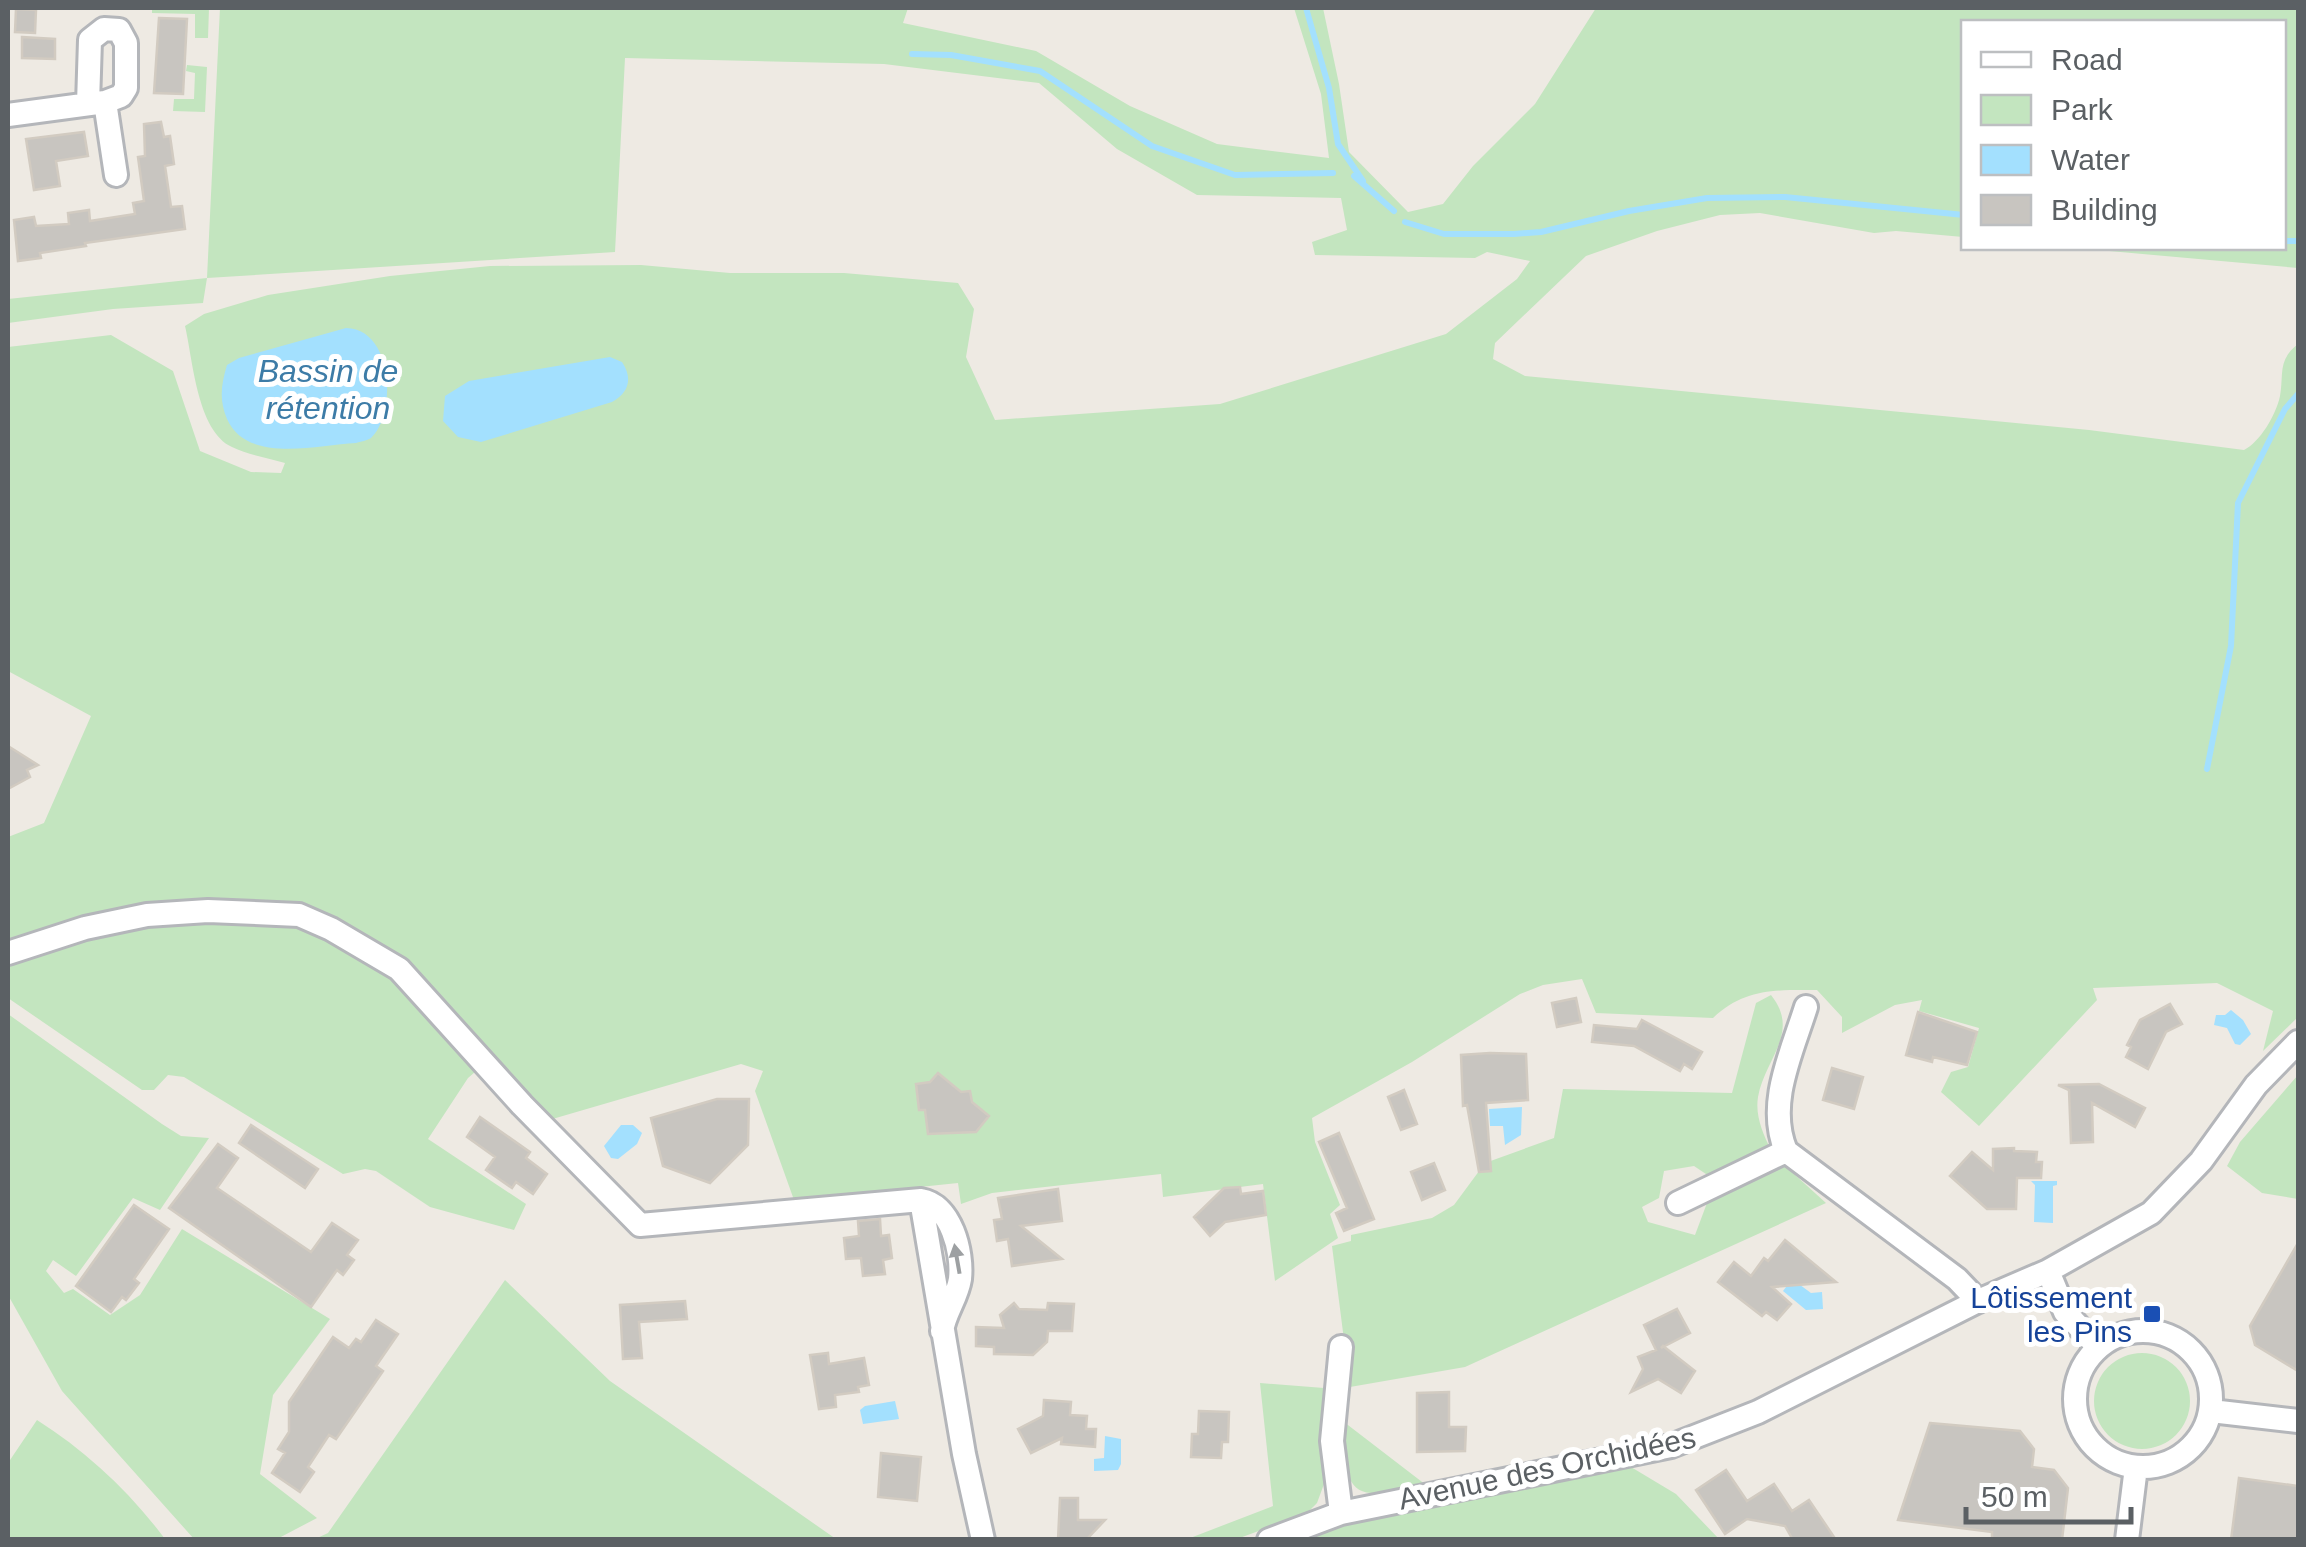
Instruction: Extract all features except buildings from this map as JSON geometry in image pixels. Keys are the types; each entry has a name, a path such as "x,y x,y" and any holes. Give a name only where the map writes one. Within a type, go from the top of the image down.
{"street":[{"path":"8,115 96,103 116,175"},
{"path":"8,954 85,928 161,913 227,911 299,916 331,929 399,969 640,1225 921,1200 983,1540"},
{"path":"1806,1007 1779,1099 1778,1126 1786,1150 1957,1279 1978,1301"},
{"name":"Avenue des Orchidées","path":"1270,1540 1342,1513 1671,1446 1758,1412 1978,1301 2048,1271 2151,1213 2201,1161 2256,1085 2298,1042"},
{"path":"1678,1203 1786,1150"},
{"path":"2048,1271 2065,1312 2098,1347"},
{"path":"2150,1331 2177,1340 2198,1358 2212,1397 2211,1411 2202,1435 2184,1454 2162,1465 2136,1468 2106,1457 2094,1447 2077,1420 2075,1388 2087,1359 2098,1347 2123,1334 2150,1331"},
{"path":"1341,1346 1332,1441 1342,1513"},
{"path":"2211,1411 2298,1421"},
{"path":"2127,1540 2136,1468"}],"green space":[{"path":"152,8 209,8 208,38 195,38 195,14 152,13"},
{"path":"220,8 908,8 903,23 1036,51 1130,106 1217,144 1329,158 1321,94 1294,8 1323,8 1349,152 1408,212 1443,204 1473,166 1535,104 1596,8 2298,8 2298,268 2098,250 2286,250 2286,20 1961,20 1961,237 1874,233 1760,213 1720,215 1657,231 1586,256 1495,343 1493,359 1525,376 2089,430 2244,450 2256,441 2271,419 2280,396 2284,362 2298,344 2298,1017 2263,1051 2273,1011 2217,983 2093,988 2097,1000 1979,1126 1941,1092 1951,1072 1968,1067 1979,1028 1919,1011 1922,1000 1895,1005 1842,1033 1842,1017 1817,990 1749,996 1713,1018 1596,1013 1582,979 1543,985 1520,994 1412,1062 1312,1118 1315,1142 1340,1205 1330,1214 1338,1238 1275,1281 1263,1184 1163,1197 1161,1174 992,1193 961,1204 958,1183 794,1200 755,1091 763,1071 741,1064 549,1120 411,971 361,933 308,908 246,900 182,901 82,919 8,941 8,837 44,823 91,716 8,671 8,347 111,335 173,371 200,451 251,472 281,473 285,463 232,447 211,426 198,393 185,326 204,314 268,295 390,276 490,266 641,265 730,273 844,273 958,283 974,309 966,357 995,420 1220,404 1446,334 1517,279 1530,261 1487,252 1475,258 1315,255 1312,242 1347,230 1341,198 1197,195 1117,149 1039,83 884,64 625,58 615,252 207,278"},
{"path":"187,65 207,67 205,112 173,111 174,99 194,99 195,73 186,71"},
{"path":"207,278 203,303 113,309 8,323 8,299"},
{"path":"178,919 294,924 347,945 395,983 475,1072 428,1139 526,1204 514,1230 430,1207 376,1171 343,1174 184,1077 168,1075 154,1090 142,1090 8,998 8,956"},
{"path":"1771,995 1783,1021 1782,1034 1757,1104 1760,1125 1771,1150 1712,1178 1694,1166 1664,1171 1659,1198 1642,1207 1648,1222 1695,1235 1710,1195 1783,1164 1826,1203 1465,1367 1350,1387 1332,1246 1351,1241 1351,1235 1432,1218 1454,1205 1485,1163 1554,1138 1563,1089 1732,1093 1756,1003"},
{"path":"8,1014 181,1136 209,1138 160,1210 133,1198 76,1276 53,1260 46,1271 64,1293 73,1289 110,1315 140,1295 182,1229 330,1319 273,1395 260,1474 317,1518 277,1539 194,1539 62,1391 8,1295"},
{"path":"2298,1075 2298,1199 2262,1193 2227,1166 2240,1142"},
{"path":"505,1280 610,1381 836,1539 315,1539 328,1533"},
{"path":"2142,1353 2161,1356 2176,1367 2187,1382 2187,1420 2176,1435 2161,1446 2142,1449 2123,1446 2108,1435 2097,1420 2094,1401 2097,1382 2108,1367 2123,1356"},
{"path":"1260,1383 1324,1388 1324,1484 1317,1503 1307,1513 1237,1539 1185,1540 1273,1506"},
{"path":"37,1420 106,1474 165,1539 8,1539 8,1463"},
{"path":"1344,1422 1426,1485 1382,1493 1357,1488 1346,1466"},
{"path":"1631,1467 1676,1494 1719,1539 1301,1540 1329,1528 1393,1511"}],"water":[{"name":"Bassin de rétention","path":"346,328 362,332 382,357 386,375 385,412 371,438 356,443 284,449 250,442 237,433 223,405 227,365 239,358"},
{"name":"Bassin de rétention","path":"610,357 622,362 628,379 622,394 612,402 481,442 458,437 443,421 445,396 469,381"},
{"path":"2231,1010 2251,1034 2240,1045 2235,1044 2227,1028 2214,1025 2216,1015"},
{"path":"1522,1107 1521,1135 1505,1145 1503,1126 1490,1126 1489,1109"},
{"path":"621,1125 633,1125 642,1133 637,1144 618,1159 611,1158 604,1146"},
{"path":"2031,1181 2057,1181 2053,1186 2053,1223 2034,1222 2035,1185"},
{"path":"1792,1279 1811,1293 1822,1292 1823,1309 1806,1310 1783,1291"},
{"path":"895,1401 899,1419 863,1424 860,1410 865,1406"},
{"path":"1105,1436 1121,1439 1121,1464 1118,1470 1094,1471 1094,1459 1104,1458"}],"waterway":[{"path":"1306,8 1329,88 1338,144 1363,181"},
{"path":"912,54 951,55 1040,71 1152,146 1235,175 1333,173"},
{"path":"1354,176 1394,211"},
{"path":"1405,222 1444,234 1541,232 1707,198 1785,197 1961,215"},
{"path":"2286,241 2298,241"},
{"path":"2207,769 2231,646 2238,503 2285,409 2298,394"}],"place":[{"name":"Lôtissement les Pins","path":"2152,1314"}]}
